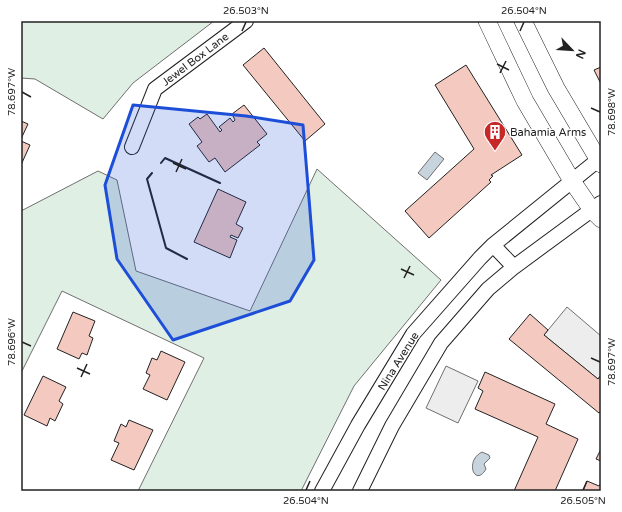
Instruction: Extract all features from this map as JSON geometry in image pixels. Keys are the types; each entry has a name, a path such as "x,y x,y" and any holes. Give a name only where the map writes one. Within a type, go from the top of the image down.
{"street":[{"name":"Jewel Box Lane","path":"132,147 155,89 246,21"},
{"path":"360,491 392,426 441,343 488,289 514,267 598,211 572,181 526,101 487,21"},
{"path":"523,21 556,88 600,162"},
{"name":"Nina Avenue","path":"322,491 358,425 413,334 493,245 572,181 600,162"},
{"path":"493,245 514,267"}],"highlighted area":[{"path":"133,105 246,116 303,125 314,260 290,301 173,340 117,259 105,185"}],"green space":[{"path":"21,21 214,21 133,83 103,119 35,79 21,78"},
{"path":"317,169 441,280 354,386 301,491 138,491 204,358 62,291 21,373 21,211 98,171 117,180 136,271 250,311"}],"shaded area":[{"path":"435,152 444,159 427,180 418,173"},
{"path":"567,307 601,336 601,375 598,379 544,335"},
{"path":"446,366 478,381 458,423 426,408"},
{"path":"482,452 489,455 490,458 484,464 486,469 478,476 473,471 472,466 473,461"}],"building":[{"path":"264,48 325,124 305,141 243,65"},
{"name":"Bahamia Arms","path":"466,65 522,155 491,175 493,176 489,180 491,182 429,238 405,211 474,149 435,85"},
{"path":"601,67 601,84 594,70"},
{"path":"244,105 267,134 257,142 260,145 225,172 215,158 209,162 197,146 202,142 189,124 198,117 200,119 207,114 220,132 222,130 219,127 230,118 233,122 235,120 232,114"},
{"path":"21,121 28,124 21,139"},
{"path":"21,141 30,145 21,165"},
{"path":"218,189 246,202 236,224 243,228 238,238 231,235 230,237 237,240 230,258 194,242"},
{"path":"73,312 95,321 89,336 93,338 87,355 82,353 79,359 57,349"},
{"path":"530,314 548,330 544,335 598,379 601,375 601,411 599,413 509,339"},
{"path":"161,351 185,362 167,400 143,389 150,375 146,373 152,358 157,360"},
{"path":"485,372 555,404 546,424 578,439 555,491 514,491 538,437 475,409 483,391 478,388"},
{"path":"43,376 66,387 59,401 63,404 55,421 50,418 47,426 24,415"},
{"path":"129,420 153,430 134,470 111,460 119,443 114,441 121,424 126,427"},
{"path":"601,449 601,461 596,459"},
{"path":"587,481 599,486 601,483 601,491 583,491"}],"wall":[{"path":"161,163 165,158 220,183"},
{"path":"152,173 147,179 166,248 187,259"}],"place":[{"name":"Bahamia Arms","path":"495,152"}]}
